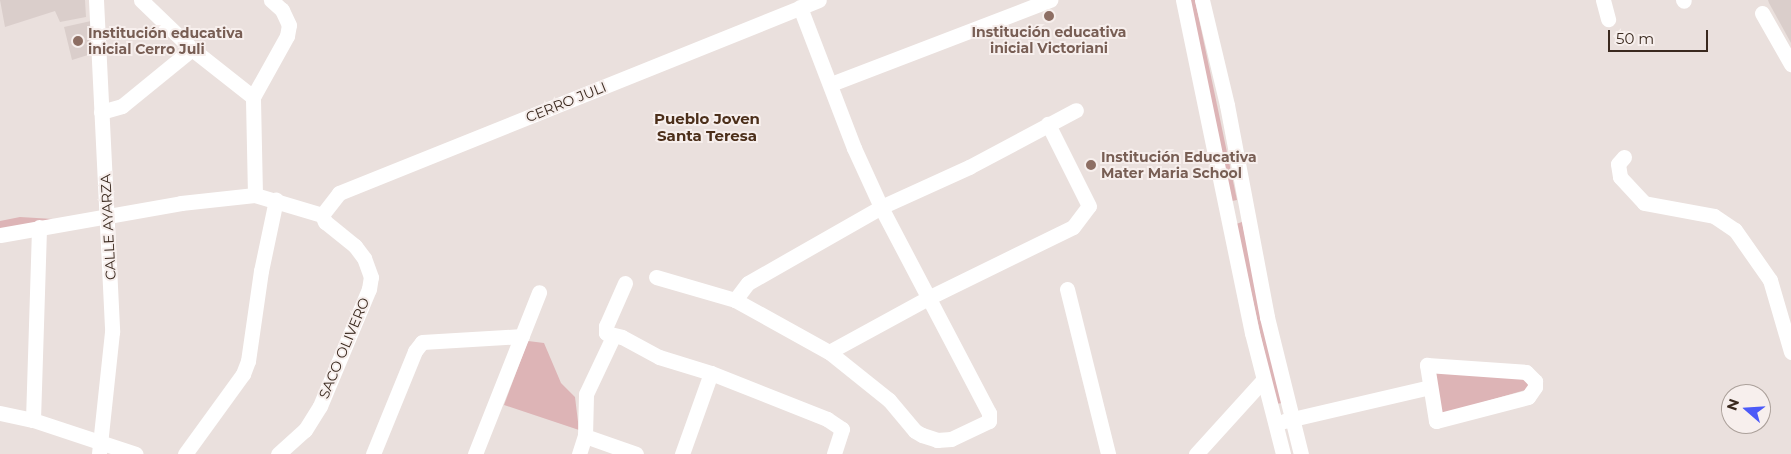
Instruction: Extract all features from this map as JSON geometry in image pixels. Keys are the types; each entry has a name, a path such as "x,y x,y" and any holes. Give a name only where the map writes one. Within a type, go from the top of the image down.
{"street":[{"name":"CALLE AYARZA","path":"96,0 108,215 112,332 100,448"},
{"path":"141,0 192,49 253,97"},
{"path":"255,195 253,97 286,36 289,25 282,10 271,0"},
{"name":"CERRO JULI","path":"322,215 339,194 819,0"},
{"path":"831,84 1050,0"},
{"path":"1183,0 1263,380 1283,454"},
{"path":"1202,0 1267,317 1301,454"},
{"path":"1603,0 1608,19"},
{"path":"656,277 735,300 829,352 889,400 915,432 935,447 988,421 989,414 881,207 800,7"},
{"path":"1762,13 1791,64"},
{"path":"101,112 122,106 192,49"},
{"path":"735,300 748,283 881,207 968,167 1076,110"},
{"path":"829,352 928,298 1073,227 1089,206 1048,124"},
{"path":"1624,157 1618,164 1620,177 1644,202 1714,216 1734,230 1770,280 1791,352"},
{"path":"0,235 108,215 255,195 322,215"},
{"path":"185,454 243,374 248,361 261,271 276,200"},
{"path":"1227,213 1246,208"},
{"name":"SACO OLIVERO","path":"278,454 305,430 320,406 369,289 371,277 364,258 355,246 325,222 322,215"},
{"path":"33,420 39,227"},
{"path":"625,283 605,331 613,337 618,336 684,366 711,373 827,419 842,428 834,454"},
{"path":"1067,289 1108,454"},
{"path":"475,454 540,292"},
{"path":"374,454 415,352 422,342 522,336"},
{"path":"579,454 585,436 586,394 613,337"},
{"path":"1427,365 1526,372 1535,381 1528,397 1436,422 1430,387 1427,365"},
{"path":"682,454 711,373"},
{"path":"1196,454 1263,380"},
{"path":"1275,423 1430,387"},
{"path":"0,413 33,420 100,448 136,454"},
{"path":"585,436 636,454"}],"shaded area":[{"path":"0,0 85,0 86,17 60,22 55,11 5,27"},
{"path":"1189,0 1195,0 1237,200 1232,201"},
{"path":"1768,0 1791,0 1791,43 1769,3"},
{"name":"Institución educativa inicial Cerro Juli","path":"91,21 88,55 72,60 64,27"},
{"path":"20,217 53,219 0,229 0,221"},
{"path":"1242,222 1282,403 1276,404 1236,224"},
{"path":"528,341 544,343 561,383 575,397 579,430 504,405"},
{"path":"1432,372 1526,378 1529,389 1439,415"}],"place":[{"name":"Institución educativa inicial Victoriani","path":"1049,16"},
{"name":"Institución educativa inicial Cerro Juli","path":"78,41"},
{"name":"Institución Educativa Mater Maria School","path":"1091,165"}],"district":[{"name":"Pueblo Joven Santa Teresa","path":"707,126"}]}
